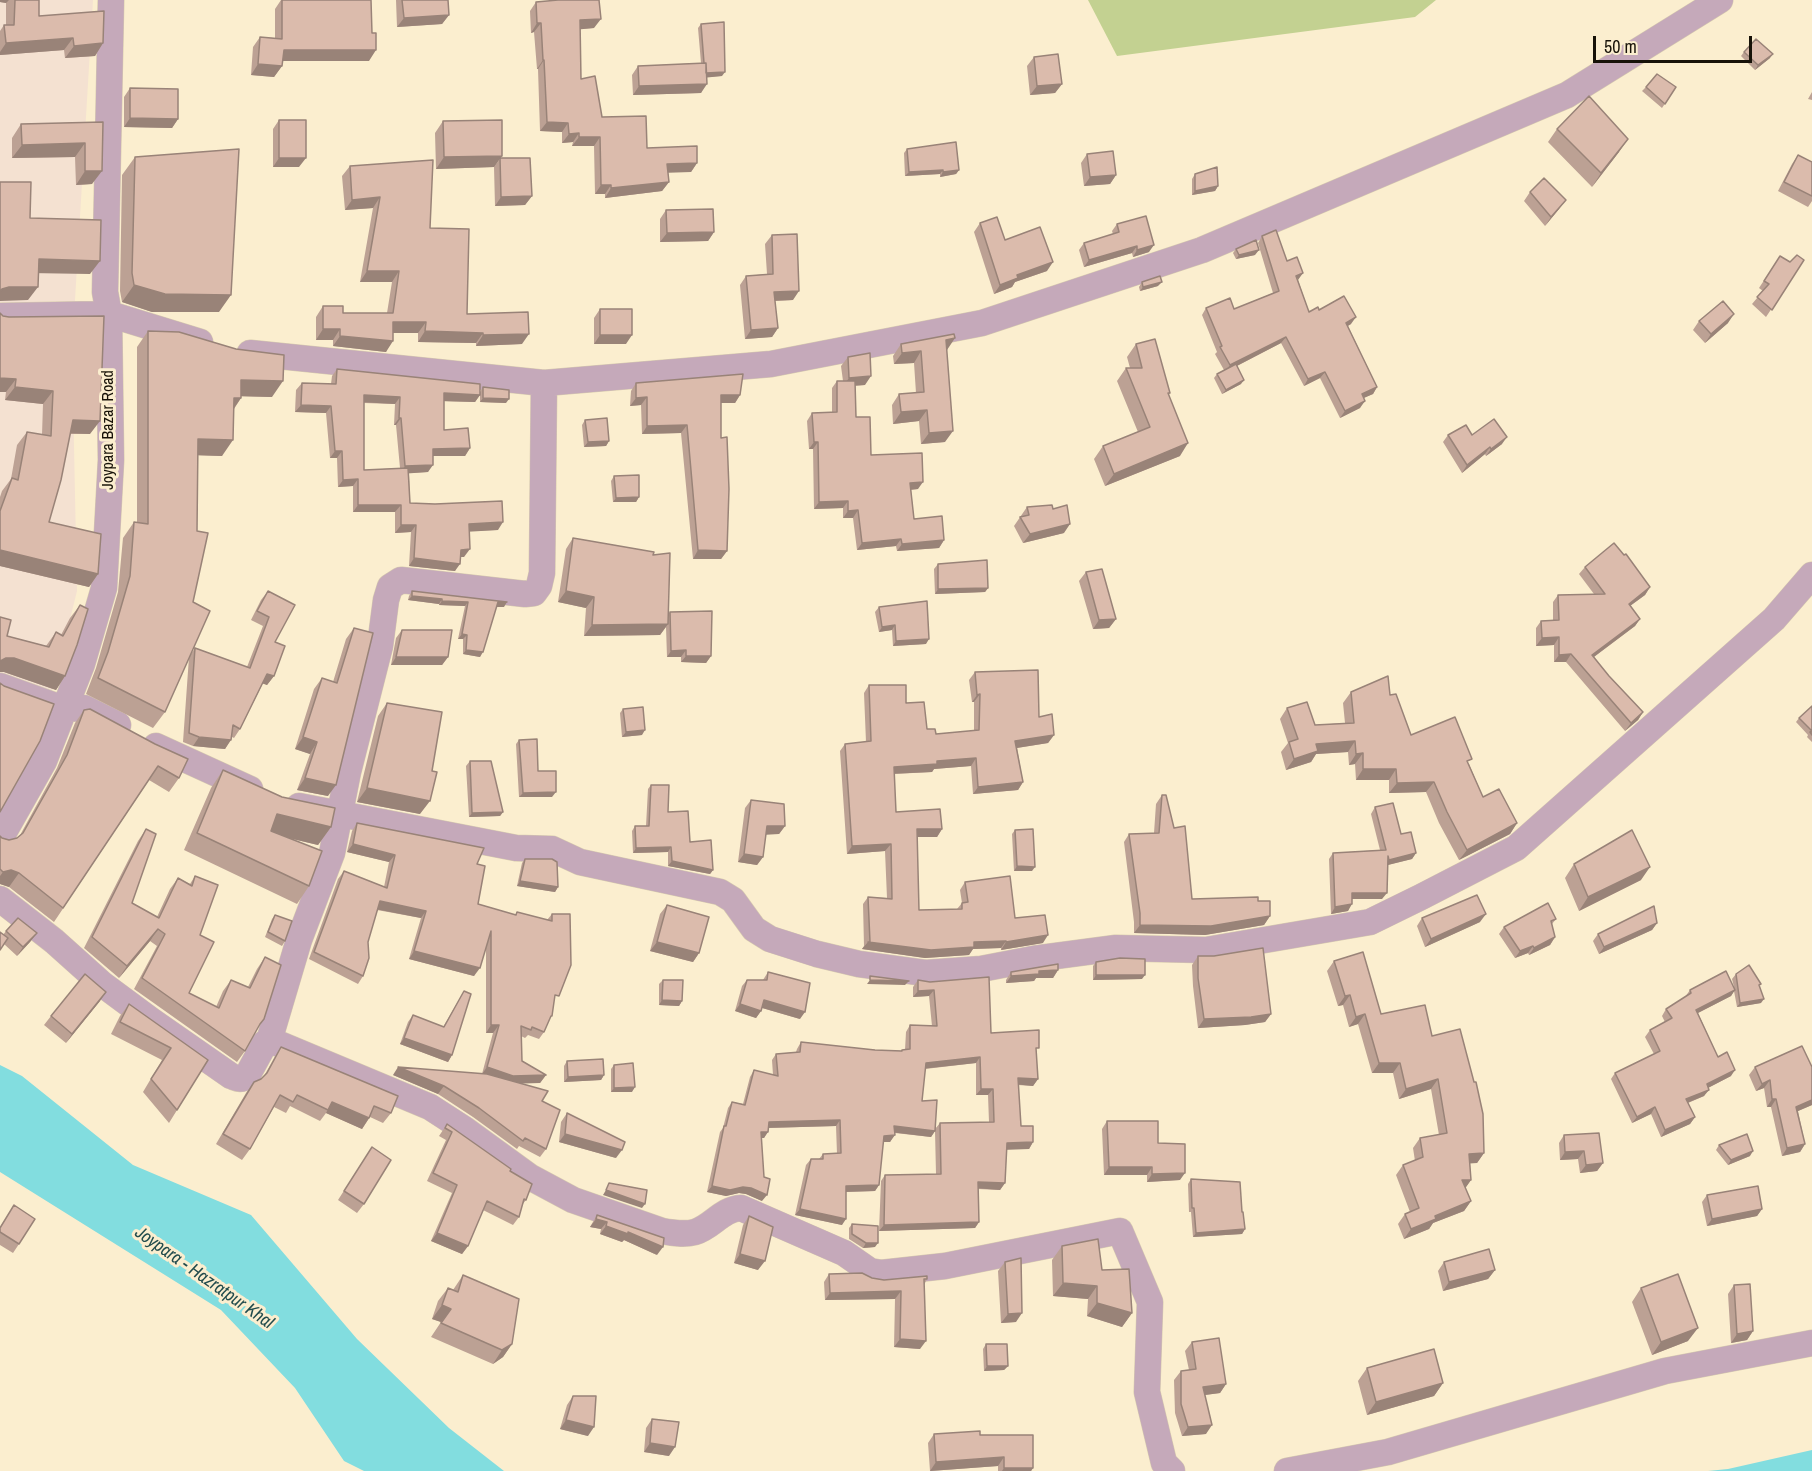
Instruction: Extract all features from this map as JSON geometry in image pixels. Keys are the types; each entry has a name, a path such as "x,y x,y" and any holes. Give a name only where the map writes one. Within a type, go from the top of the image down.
{"street":[{"name":"Joypara Bazar Road","path":"0,839 44,761 82,664 104,588 111,460 108,314 105,292 111,0"},
{"path":"0,316 108,314 223,349 544,383 771,364 982,323 1202,250 1567,95 1720,0"},
{"path":"0,899 54,941 102,984 231,1076 240,1080 244,1079 265,1043 269,1041 299,940 332,853 348,771 380,646 390,587 401,580 525,594 534,593 539,586 542,573 544,383"},
{"path":"0,686 64,709 84,708 152,744 276,801 516,848 552,849 580,862 720,892 733,900 754,929 770,939 817,954 867,965 925,973 957,972 1116,948 1206,950 1370,922 1516,848 1774,620 1812,575"},
{"path":"269,1041 430,1107 530,1177 573,1200 662,1231 676,1234 696,1232 728,1211 741,1208 844,1252 870,1271 881,1273 945,1266 1120,1231 1150,1302 1147,1392 1164,1463 1172,1471"},
{"path":"1287,1471 1388,1452 1665,1371 1812,1343"}],"shaded area":[{"path":"0,0 93,0 72,350 77,591 40,740 0,804"}],"green space":[{"path":"1088,0 1436,0 1415,17 1117,56"}],"water":[{"name":"Joypara - Hazratpur Khal","path":"0,1065 22,1076 133,1165 251,1215 357,1339 449,1428 504,1471 364,1471 344,1461 295,1388 221,1310 0,1172"},
{"path":"1812,1450 1812,1471 1708,1471 1728,1469"}],"building":[{"path":"15,0 39,0 39,16 104,11 103,43 74,46 73,38 6,43 4,25 14,25"},
{"path":"282,0 371,0 372,33 376,33 376,50 284,50 282,66 258,64 260,37 282,39"},
{"path":"402,0 448,0 449,15 404,18"},
{"path":"599,0 601,19 580,20 581,79 595,76 602,117 646,116 647,148 697,146 697,163 667,164 669,182 611,188 611,185 601,185 600,137 579,137 579,133 569,134 568,123 547,122 541,23 537,23 536,2"},
{"path":"724,22 725,72 706,73 701,24"},
{"path":"1756,39 1773,54 1758,65 1744,52"},
{"path":"1058,54 1062,84 1037,86 1034,57"},
{"path":"706,63 707,84 639,86 638,66"},
{"path":"1657,74 1676,87 1665,104 1646,87"},
{"path":"130,88 178,89 178,119 130,118"},
{"path":"1589,96 1628,139 1601,173 1557,129"},
{"path":"279,120 306,120 306,158 279,158"},
{"path":"502,120 502,156 444,157 443,121"},
{"path":"103,122 102,171 85,171 85,143 22,145 21,124"},
{"path":"956,142 959,170 909,172 907,149"},
{"path":"239,149 231,295 165,294 134,285 132,273 135,157"},
{"path":"1113,151 1116,175 1090,177 1087,154"},
{"path":"1798,155 1812,162 1812,196 1784,182"},
{"path":"500,158 530,158 532,196 501,197"},
{"path":"433,160 430,228 469,229 467,314 528,312 529,334 483,335 483,333 425,331 426,322 393,322 393,341 340,336 340,329 323,329 323,306 343,306 343,313 393,313 399,271 367,271 380,197 352,200 350,166"},
{"path":"1217,167 1218,186 1195,191 1195,174"},
{"path":"1544,178 1566,200 1551,217 1530,192"},
{"path":"0,182 31,182 30,218 101,220 100,261 39,259 38,287 9,287 0,292"},
{"path":"713,209 714,232 667,233 666,210"},
{"path":"1146,216 1154,245 1137,250 1137,246 1089,260 1084,243 1119,232 1117,224"},
{"path":"997,217 1005,240 1040,227 1053,262 1017,275 1018,278 1000,285 980,223"},
{"path":"1276,230 1287,261 1297,257 1303,273 1296,276 1309,312 1318,307 1319,310 1344,296 1356,317 1346,323 1377,387 1362,394 1365,401 1345,411 1325,372 1308,379 1286,337 1230,365 1220,347 1222,346 1206,308 1230,298 1234,309 1279,291 1262,236"},
{"path":"797,234 799,291 774,292 778,328 751,330 746,276 773,274 772,235"},
{"path":"1256,240 1259,250 1239,255 1236,249"},
{"path":"1797,255 1804,260 1772,310 1757,297 1769,284 1764,281 1780,256 1790,262"},
{"path":"1160,276 1162,282 1143,287 1142,282"},
{"path":"1723,301 1734,314 1711,334 1699,321"},
{"path":"600,309 632,309 632,335 600,335"},
{"path":"0,313 9,317 104,316 100,421 73,420 61,480 49,522 101,534 98,574 0,550 0,511 12,478 18,480 27,432 51,436 53,391 15,387 16,379 0,378"},
{"path":"148,331 179,332 236,349 284,355 283,381 241,380 241,398 234,398 233,440 198,439 197,531 208,533 193,602 210,611 165,712 98,678 130,576 134,522 148,524"},
{"path":"954,334 955,338 946,340 953,431 929,433 927,410 901,412 899,394 924,392 921,351 902,353 901,344"},
{"path":"1155,339 1170,393 1168,393 1188,443 1114,474 1103,446 1150,427 1126,368 1142,368 1136,344"},
{"path":"870,353 871,376 849,378 848,357"},
{"path":"1236,364 1244,380 1226,390 1217,374"},
{"path":"337,369 480,384 480,395 444,393 444,430 468,428 470,448 433,449 433,465 405,466 401,418 399,418 400,397 364,395 364,470 408,468 410,503 502,501 503,522 469,524 470,549 461,550 460,564 414,558 416,525 401,525 401,505 358,505 358,479 343,480 342,451 335,451 331,406 301,405 302,383 336,384"},
{"path":"743,374 740,395 721,395 721,438 727,437 729,489 727,551 698,550 687,425 647,426 647,397 636,398 636,383"},
{"path":"837,381 855,381 856,417 870,417 871,455 922,453 923,482 910,483 914,519 942,516 944,540 902,544 901,539 862,543 858,510 848,511 848,501 819,502 818,442 814,442 812,413 837,412"},
{"path":"483,387 509,390 509,399 483,398"},
{"path":"607,418 609,441 588,442 585,420"},
{"path":"1494,419 1507,437 1467,465 1448,435 1466,425 1472,435"},
{"path":"639,475 639,497 616,498 614,476"},
{"path":"1052,505 1053,509 1067,505 1070,524 1030,534 1020,517 1029,515 1027,507"},
{"path":"573,538 654,552 653,555 670,553 668,624 592,625 594,597 566,591"},
{"path":"1614,543 1624,555 1626,554 1650,587 1629,604 1640,619 1592,655 1643,712 1631,723 1571,654 1559,655 1559,637 1542,638 1541,621 1559,620 1558,595 1605,594 1585,567"},
{"path":"987,560 988,588 938,589 938,564"},
{"path":"1102,569 1116,619 1099,620 1086,572"},
{"path":"268,591 295,605 275,642 285,646 274,676 267,674 240,729 233,725 231,740 199,737 189,733 195,648 250,668 269,617 257,611"},
{"path":"412,591 507,602 498,602 483,652 466,650 467,635 462,634 468,602 412,596"},
{"path":"927,601 929,639 896,641 895,625 882,627 879,607"},
{"path":"80,605 88,609 65,676 14,658 0,661 0,617 11,620 7,636 49,647 56,632 63,636"},
{"path":"712,611 711,656 686,656 686,650 671,651 670,612"},
{"path":"354,628 373,633 336,785 305,778 317,742 303,737 322,678 337,683"},
{"path":"402,630 452,630 448,657 396,657"},
{"path":"1038,670 1039,717 1052,714 1054,735 1015,741 1023,782 978,787 976,758 894,767 896,812 940,809 942,829 917,829 919,910 962,909 962,903 968,902 965,882 1010,876 1015,918 1045,915 1048,935 1006,942 974,942 974,947 931,950 868,942 870,942 868,897 892,899 891,844 852,846 845,744 871,741 869,685 906,685 906,703 924,702 927,729 935,729 936,734 979,730 980,694 977,695 975,672"},
{"path":"1388,676 1390,695 1396,694 1411,735 1455,717 1472,759 1467,761 1483,797 1499,789 1517,823 1467,850 1434,782 1397,783 1396,769 1363,769 1363,753 1356,754 1355,741 1316,744 1318,751 1294,759 1289,742 1298,739 1287,708 1307,702 1315,725 1354,723 1351,692"},
{"path":"0,683 54,704 40,741 0,812"},
{"path":"387,703 442,712 432,771 437,772 430,801 367,788"},
{"path":"1812,706 1812,731 1799,718"},
{"path":"643,707 645,730 626,732 623,709"},
{"path":"90,709 188,759 179,778 158,766 63,908 19,873 11,870 3,872 0,869 0,836 9,840 23,833 67,755 84,710"},
{"path":"537,739 538,771 556,771 556,792 523,793 519,740"},
{"path":"470,761 491,761 503,812 472,813"},
{"path":"223,770 282,797 335,808 331,827 277,814 271,831 322,851 309,886 197,833"},
{"path":"651,785 669,785 668,812 688,811 690,842 711,840 713,870 672,861 671,847 636,848 635,826 649,826"},
{"path":"1162,795 1166,795 1174,828 1185,826 1192,899 1258,897 1258,901 1270,901 1270,916 1211,926 1140,925 1129,834 1159,833"},
{"path":"751,800 784,804 785,826 767,826 763,857 744,854"},
{"path":"1393,803 1401,834 1411,832 1416,853 1389,860 1388,856 1387,893 1352,893 1352,904 1335,907 1333,853 1386,850 1375,807"},
{"path":"357,823 484,848 477,864 485,866 478,904 516,915 517,912 552,921 552,914 570,914 571,965 559,996 555,995 552,1016 544,1032 532,1027 531,1030 521,1026 522,1061 546,1075 513,1076 487,1067 499,1025 491,1025 491,931 480,968 414,951 426,911 380,901 368,942 369,958 363,976 314,952 344,871 387,888 395,855 353,844"},
{"path":"146,829 156,834 132,903 159,918 178,878 192,886 195,876 218,885 200,935 214,942 189,993 219,1008 231,980 250,988 265,957 281,965 264,1019 245,1051 142,978 165,934 158,929 127,966 92,937"},
{"path":"1033,829 1035,867 1017,866 1015,830"},
{"path":"1632,830 1650,867 1588,897 1574,864"},
{"path":"525,859 552,859 557,862 558,887 520,881"},
{"path":"1477,895 1486,914 1431,939 1422,918"},
{"path":"1548,903 1556,919 1551,921 1555,937 1534,948 1533,946 1520,951 1504,927"},
{"path":"667,905 709,917 699,953 657,942"},
{"path":"1654,906 1657,923 1604,947 1598,934"},
{"path":"275,915 292,921 285,941 268,932"},
{"path":"18,918 37,933 23,947 6,931"},
{"path":"0,932 8,938 0,950"},
{"path":"1263,948 1271,1014 1204,1019 1198,978 1198,956 1214,956"},
{"path":"1363,952 1381,1014 1425,1005 1432,1036 1460,1029 1483,1114 1484,1153 1469,1154 1471,1180 1462,1180 1471,1201 1411,1229 1405,1214 1419,1208 1403,1165 1423,1157 1420,1138 1447,1133 1438,1079 1406,1089 1400,1063 1379,1063 1365,1014 1356,1017 1350,995 1345,996 1334,961"},
{"path":"1120,958 1145,959 1145,975 1096,975 1096,962"},
{"path":"1058,964 1058,970 1011,976 1011,972"},
{"path":"1749,965 1761,984 1759,985 1764,999 1740,1003 1736,974"},
{"path":"1726,971 1735,990 1696,1010 1718,1057 1727,1052 1735,1070 1707,1084 1709,1090 1686,1099 1695,1117 1665,1130 1655,1107 1637,1117 1615,1073 1660,1051 1650,1030 1672,1018 1666,1009 1691,993 1690,990"},
{"path":"768,972 810,983 805,1012 764,1000 761,1011 740,1004 747,980 767,980"},
{"path":"85,974 106,992 72,1034 51,1016"},
{"path":"870,976 909,981 870,980"},
{"path":"989,977 991,1033 1039,1030 1039,1048 1036,1048 1038,1079 1018,1078 1021,1126 1033,1126 1033,1142 1007,1143 1005,1183 978,1182 979,1222 884,1225 885,1175 941,1174 940,1123 994,1122 993,1089 981,1089 980,1057 926,1063 922,1101 937,1100 935,1131 894,1126 895,1135 884,1136 879,1185 846,1186 846,1219 800,1209 811,1159 823,1159 823,1154 841,1153 840,1120 769,1122 768,1132 761,1132 764,1177 770,1179 767,1195 751,1188 730,1190 712,1186 724,1126 726,1126 732,1102 745,1105 754,1070 778,1076 776,1054 800,1052 801,1042 875,1050 910,1049 910,1025 937,1026 934,990 918,991 918,980 930,982"},
{"path":"663,980 683,980 682,1001 662,1000"},
{"path":"464,991 471,994 452,1055 404,1038 413,1015 444,1027"},
{"path":"129,1004 208,1060 177,1110 151,1079 171,1048 120,1022"},
{"path":"1802,1046 1812,1067 1812,1100 1796,1107 1805,1144 1787,1148 1776,1099 1772,1099 1770,1080 1762,1084 1755,1067"},
{"path":"281,1047 398,1096 391,1113 374,1106 369,1118 332,1102 328,1110 297,1095 293,1102 280,1095 250,1149 223,1134 254,1082 267,1073"},
{"path":"603,1059 604,1075 568,1077 567,1061"},
{"path":"633,1063 635,1087 614,1088 614,1065"},
{"path":"398,1067 487,1074 548,1091 542,1101 560,1110 546,1149 525,1138 523,1141 479,1108 444,1086"},
{"path":"567,1113 625,1142 622,1150 565,1134"},
{"path":"1107,1121 1158,1121 1158,1143 1185,1144 1185,1173 1152,1174 1152,1167 1109,1167"},
{"path":"447,1124 511,1169 510,1171 532,1184 526,1200 524,1199 519,1217 487,1201 468,1246 437,1233 457,1185 433,1173 452,1132 445,1128"},
{"path":"1599,1133 1603,1163 1586,1165 1584,1151 1565,1152 1564,1135"},
{"path":"1747,1134 1753,1151 1731,1160 1719,1145"},
{"path":"372,1147 391,1160 364,1204 344,1191"},
{"path":"1191,1179 1240,1182 1245,1229 1196,1233"},
{"path":"609,1183 647,1190 645,1204 606,1190"},
{"path":"1758,1186 1762,1209 1712,1219 1707,1195"},
{"path":"14,1205 35,1219 19,1244 0,1232 0,1228"},
{"path":"597,1215 664,1238 663,1247 628,1232 628,1234 606,1226 607,1222 596,1219"},
{"path":"749,1216 773,1227 765,1261 740,1254"},
{"path":"852,1224 878,1226 878,1243 866,1243 852,1234"},
{"path":"1098,1239 1102,1270 1129,1269 1132,1313 1097,1303 1097,1286 1063,1283 1062,1246"},
{"path":"1489,1249 1495,1270 1449,1282 1444,1262"},
{"path":"1021,1258 1022,1313 1008,1314 1005,1262"},
{"path":"862,1273 884,1280 927,1276 927,1279 924,1279 926,1341 900,1339 901,1291 830,1293 829,1274"},
{"path":"1678,1274 1698,1328 1661,1342 1641,1288"},
{"path":"463,1275 519,1299 512,1344 502,1350 441,1323 451,1309 442,1305 448,1288 458,1292"},
{"path":"1750,1284 1753,1331 1737,1334 1734,1285"},
{"path":"1219,1338 1226,1384 1203,1387 1212,1425 1188,1427 1181,1404 1181,1371 1196,1369 1192,1342"},
{"path":"986,1344 1007,1344 1008,1366 987,1366"},
{"path":"1434,1349 1443,1383 1376,1402 1367,1368"},
{"path":"573,1396 596,1396 594,1427 566,1420"},
{"path":"652,1419 679,1422 675,1447 650,1443"},
{"path":"980,1431 980,1435 1033,1435 1033,1468 1004,1468 1004,1457 936,1462 934,1434"}]}
